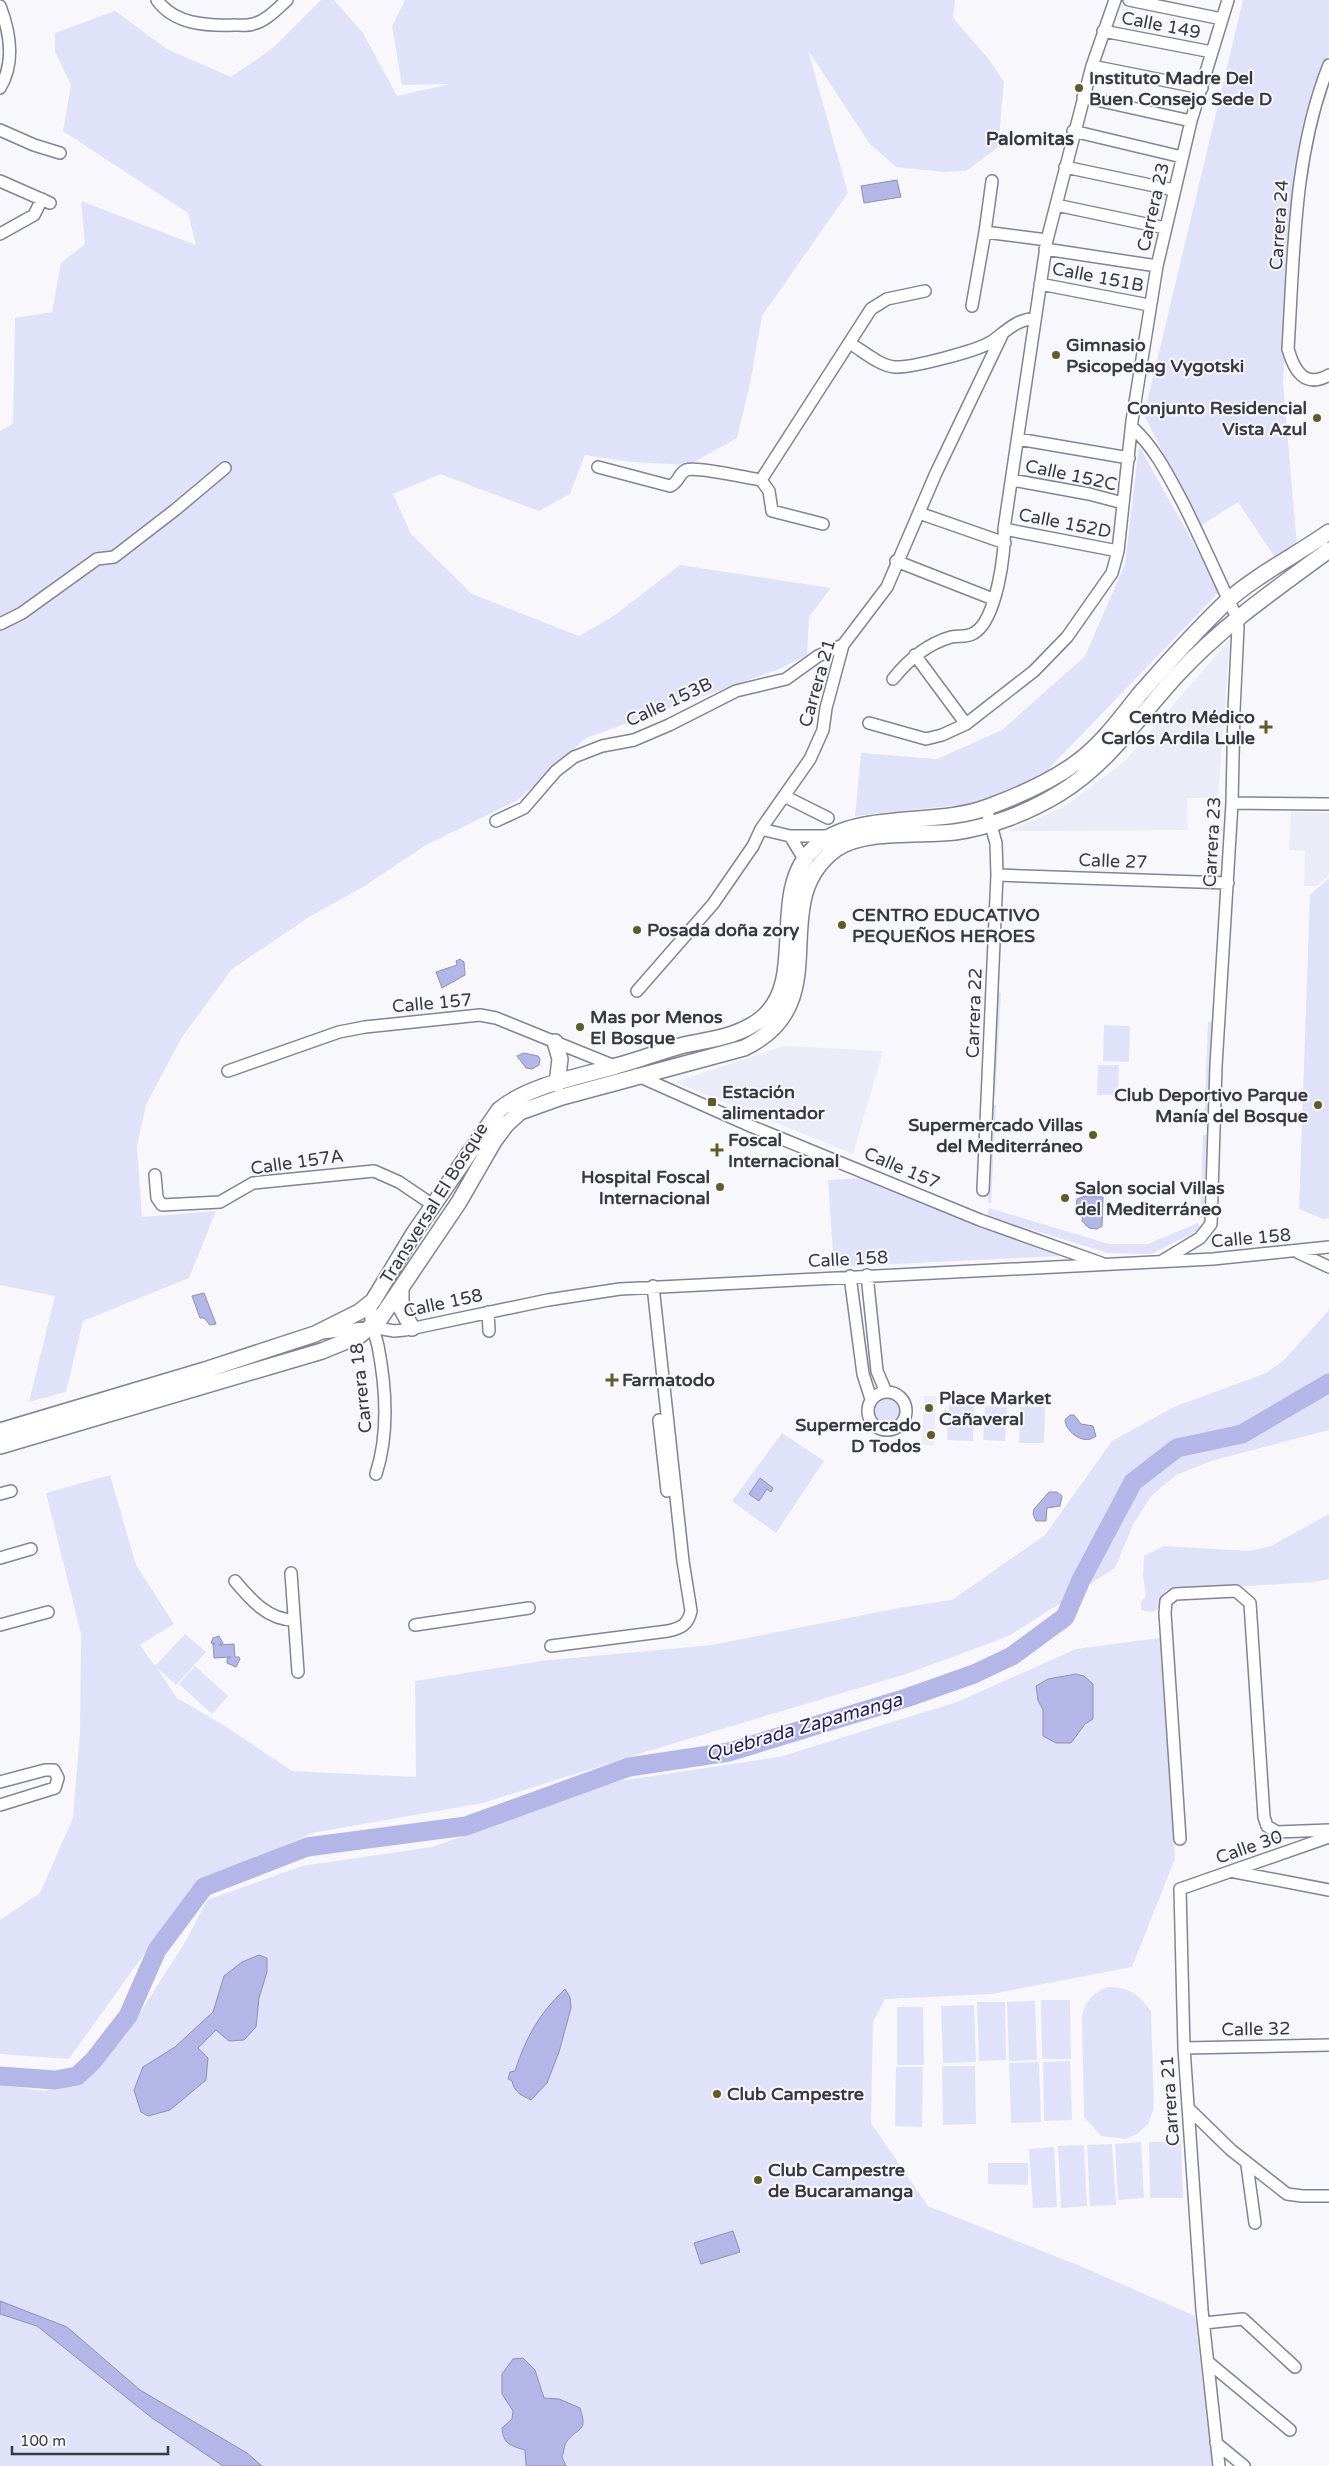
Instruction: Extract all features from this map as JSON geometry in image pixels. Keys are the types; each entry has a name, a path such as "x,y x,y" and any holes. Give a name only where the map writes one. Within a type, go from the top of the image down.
{"main road":[{"name":"Transversal El Bosque","path":"0,1431 205,1370 315,1334 338,1325 360,1312 373,1301 414,1232 500,1110 510,1101 557,1084 682,1046 730,1036 755,1022 769,1011 775,1002 782,982 788,913 795,879 804,859 814,847 829,836 870,824 964,815 986,808 1038,785 1075,764 1094,748 1180,650 1228,600 1329,532"},
{"name":"Transversal El Bosque","path":"0,1446 322,1351 345,1343 372,1327 388,1310 459,1202 494,1141 506,1125 520,1112 547,1101 744,1048 759,1041 781,1022 787,1012 796,987 801,909 805,890 818,866 835,849 844,844 865,838 950,833 991,824 1041,804 1090,772 1108,756 1178,674 1237,618 1329,550"},
{"path":"555,1042 560,1059 557,1084"},
{"path":"402,1286 401,1308 412,1328"}],"street":[{"path":"157,0 163,9 178,18 214,26 253,24 269,16 287,0"},
{"path":"893,679 906,662 916,655 952,637 964,637 974,634 983,626 999,581 1005,543 1004,528 1046,244 1073,131 1092,66 1115,0"},
{"path":"1129,0 1222,19"},
{"name":"Carrera 23","path":"869,723 926,739 942,735 966,724 1034,671 1067,637 1112,574 1118,551 1132,426 1149,305 1165,228 1191,121 1228,0"},
{"path":"0,6 7,24 10,46 6,70 0,88"},
{"name":"Calle 149","path":"1104,32 1212,52"},
{"name":"Carrera 24","path":"1329,65 1306,142 1300,172 1288,349 1293,368 1302,377 1311,379 1329,375"},
{"path":"1092,66 1202,88"},
{"path":"1084,97 1191,121"},
{"path":"0,130 34,145 60,153"},
{"path":"1073,131 1182,157"},
{"path":"1065,167 1174,190"},
{"path":"0,181 46,201 34,215 0,234"},
{"path":"972,306 992,181"},
{"path":"1056,205 1165,228"},
{"path":"985,232 1081,253 1157,266"},
{"name":"Calle 151B","path":"1040,284 1149,305"},
{"path":"761,480 851,344 871,309 887,299 925,291"},
{"path":"851,344 887,365 902,367 972,351 1027,319 1034,319"},
{"name":"Carrera 21","path":"637,991 713,904 754,846 761,829 810,760 823,730 826,708 843,645 887,587 896,561 936,473 1003,333"},
{"name":"Carrera 23","path":"1132,426 1149,444 1164,466 1209,554 1237,618 1239,648 1234,710 1228,883 1215,1076 1211,1224 1200,1238 1160,1262"},
{"path":"1018,439 1129,458"},
{"path":"598,467 670,486 677,482 681,474 691,469 761,480 769,491 772,511 823,524"},
{"path":"0,624 22,613 97,559 114,557 225,468"},
{"name":"Calle 152C","path":"1012,480 1089,494 1123,504"},
{"path":"919,513 1005,543"},
{"name":"Calle 152D","path":"1004,528 1118,551"},
{"path":"896,561 993,599"},
{"name":"Calle 153B","path":"496,821 524,808 556,771 574,757 602,746 634,740 669,725 736,691 786,679 818,656 843,645"},
{"path":"916,655 966,724"},
{"path":"784,796 828,818"},
{"path":"1232,803 1329,804"},
{"name":"Carrera 22","path":"983,1190 998,875 996,843 986,808"},
{"path":"761,829 790,836 829,836"},
{"path":"790,836 804,859"},
{"name":"Calle 27","path":"998,875 1228,883"},
{"name":"Calle 157","path":"228,1071 338,1032 365,1027 480,1015 496,1018 616,1066 753,1127 980,1220 1108,1265"},
{"name":"Calle 157A","path":"155,1175 157,1198 162,1205 220,1202 253,1183 374,1171 399,1182 433,1205"},
{"name":"Calle 158","path":"315,1334 372,1327 394,1331 602,1291 653,1286 1160,1262 1297,1252 1329,1247"},
{"path":"1297,1252 1329,1267"},
{"path":"850,1276 864,1374 871,1399 866,1410 867,1415 872,1423 882,1429 894,1429 903,1422 906,1410 902,1399 886,1392 877,1371 867,1275"},
{"path":"653,1286 675,1542"},
{"path":"372,1327 370,1314 373,1301"},
{"path":"488,1312 489,1330"},
{"name":"Carrera 18","path":"372,1327 378,1346 378,1382 385,1427 384,1450 376,1474"},
{"path":"871,1399 886,1392"},
{"path":"552,1646 656,1633 683,1626 687,1623 691,1611 678,1561 658,1420"},
{"path":"0,1558 31,1549"},
{"path":"291,1573 298,1672"},
{"path":"235,1581 265,1611 281,1620 294,1620"},
{"path":"1180,1839 1165,1613 1166,1601 1176,1594 1236,1591 1250,1603 1264,1817 1267,1826 1277,1832 1329,1830"},
{"path":"415,1625 529,1608"},
{"path":"0,1625 48,1612"},
{"path":"0,1782 44,1770 54,1770 58,1778 55,1788 0,1804"},
{"name":"Calle 30","path":"1180,1889 1329,1837"},
{"path":"1233,1871 1329,1890"},
{"name":"Carrera 21","path":"1180,1889 1184,2048 1188,2108 1202,2310 1219,2466"},
{"name":"Calle 32","path":"1184,2048 1329,2045"},
{"path":"1188,2108 1247,2165 1287,2194 1329,2196"},
{"path":"1247,2165 1254,2223"},
{"path":"1204,2323 1243,2319 1295,2367"},
{"path":"1208,2362 1290,2430"},
{"path":"1216,2443 1244,2466"}],"shaded area":[{"path":"321,0 334,0 363,33 397,96 450,84 402,85 392,26 405,0 955,0 953,18 991,62 1004,82 998,147 966,171 944,172 896,167 869,143 808,50 848,193 762,316 750,384 737,438 689,465 631,462 585,455 570,494 539,511 440,474 393,494 411,534 472,594 579,636 612,617 680,565 831,588 809,617 807,655 782,668 586,738 518,800 426,845 363,887 309,917 232,969 182,1037 146,1105 137,1146 142,1217 216,1211 189,1278 83,1321 66,1392 29,1402 55,1296 0,1285 0,431 13,424 15,318 52,312 61,263 85,244 81,201 196,245 188,213 63,131 71,85 55,52 55,33 115,11 167,49 231,77 273,48"},
{"path":"1243,0 1329,0 1329,56 1325,61 1291,262 1283,382 1297,546 1278,562 1238,502 1200,526 1144,415"},
{"path":"1139,446 1220,591 1040,778 987,802 855,816 861,753 937,759 1002,730 1085,656 1125,564"},
{"path":"1230,639 1218,798 1187,798 1188,830 1008,831 1064,807 1124,762"},
{"path":"1291,811 1329,813 1329,875 1317,886 1304,886 1305,851 1289,850"},
{"name":"Club Deportivo Parque Manía del Bosque","path":"1329,878 1329,1218 1323,1219 1299,1209 1310,895"},
{"path":"997,992 1001,993 995,1096 991,1097"},
{"path":"1208,1022 1212,1022 1209,1125 1204,1125"},
{"path":"1104,1025 1130,1026 1129,1062 1103,1061"},
{"path":"784,1046 883,1051 853,1154 675,1082"},
{"path":"1098,1065 1119,1065 1118,1095 1097,1095"},
{"path":"992,1105 996,1105 991,1203 988,1203"},
{"path":"1203,1135 1207,1135 1204,1217 1200,1217"},
{"path":"863,1178 1059,1256 834,1267 828,1180"},
{"path":"989,1208 1109,1244 1148,1244 1198,1223 1201,1229 1151,1254 1108,1253 987,1216"},
{"path":"1329,1310 1329,1430 1211,1461 1176,1475 1151,1496 1133,1525 1115,1568 1009,1636 906,1674 645,1752 483,1803 312,1833 192,1887 69,2059 0,2054 0,1920 40,1893 73,1818 80,1733 81,1634 46,1493 110,1475 136,1565 174,1624 140,1645 155,1666 185,1634 206,1652 176,1685 157,1668 177,1698 225,1726 292,1771 416,1777 415,1681 541,1661 712,1645 904,1607 952,1600 1045,1535 1112,1441 1174,1407 1266,1373 1284,1360"},
{"path":"888,1394 900,1399 905,1411 900,1423 888,1428 876,1423 871,1411 876,1399"},
{"path":"924,1396 936,1396 934,1446 922,1444"},
{"path":"949,1403 974,1405 973,1441 947,1440"},
{"path":"985,1406 1007,1407 1005,1441 983,1440"},
{"path":"1020,1407 1045,1407 1044,1443 1019,1443"},
{"path":"782,1433 824,1461 776,1533 732,1501"},
{"path":"1329,1514 1329,1579 1315,1582 1166,1591 1160,1608 1152,1612 1141,1610 1141,1602 1146,1596 1143,1575 1144,1556 1164,1546 1249,1551 1271,1546"},
{"name":"Club Campestre de Bucaramanga","path":"1160,1638 1175,1859 1132,1967 992,1994 885,1999 873,2022 871,2123 928,2206 1080,2266 1195,2316 1212,2466 262,2466 247,2453 140,2390 67,2327 0,2301 0,2085 45,2091 85,2078 126,2035 187,1939 207,1900 302,1866 432,1847 619,1781 779,1757 957,1702 1076,1649"},
{"path":"195,1666 228,1696 212,1714 179,1684"},
{"path":"1106,1987 1121,1988 1132,1992 1151,2011 1154,2108 1148,2124 1137,2134 1126,2139 1101,2136 1084,2117 1082,2016 1090,1998"},
{"path":"1041,2000 1070,2000 1071,2059 1042,2059"},
{"path":"1035,2001 1037,2060 1009,2061 1007,2002"},
{"path":"977,2002 1005,2002 1006,2060 979,2061"},
{"path":"974,2005 976,2062 943,2063 941,2006"},
{"path":"897,2007 923,2007 924,2065 897,2065"},
{"path":"1070,2061 1072,2120 1044,2121 1043,2062"},
{"path":"1039,2062 1041,2122 1011,2123 1009,2063"},
{"path":"942,2066 975,2066 976,2124 943,2125"},
{"path":"896,2067 923,2067 922,2127 895,2126"},
{"path":"1141,2142 1144,2198 1118,2200 1115,2144"},
{"path":"1149,2142 1181,2142 1183,2198 1150,2198"},
{"path":"1112,2144 1116,2205 1090,2206 1087,2145"},
{"path":"1084,2145 1087,2206 1061,2208 1058,2146"},
{"path":"1054,2147 1057,2207 1033,2208 1029,2149"},
{"path":"988,2163 1028,2163 1028,2185 988,2184"},
{"path":"0,2314 37,2326 152,2418 223,2466 0,2466"}],"water":[{"path":"897,180 901,197 864,203 861,186"},
{"path":"460,959 464,962 465,975 442,988 436,972 457,965 456,961"},
{"path":"524,1053 538,1056 540,1059 539,1065 532,1069 526,1068 517,1056"},
{"path":"1085,1196 1103,1197 1102,1226 1097,1229 1089,1228 1082,1221 1083,1212 1076,1209 1077,1199"},
{"path":"204,1293 216,1324 210,1325 204,1318 200,1318 192,1296"},
{"path":"1070,1415 1074,1415 1081,1424 1093,1426 1096,1436 1087,1440 1077,1437 1072,1433 1065,1420"},
{"path":"760,1478 773,1488 771,1492 767,1489 759,1501 749,1494"},
{"path":"1049,1492 1057,1492 1062,1496 1060,1506 1047,1508 1046,1521 1036,1521 1033,1514 1034,1509"},
{"path":"219,1636 223,1643 219,1645 234,1644 235,1657 240,1659 236,1667 227,1663 227,1659 231,1657 214,1658 213,1644 215,1644 211,1643 213,1638"},
{"path":"1076,1674 1084,1676 1093,1684 1093,1719 1085,1724 1071,1743 1056,1743 1043,1736 1043,1710 1038,1700 1036,1686 1048,1679"},
{"path":"259,1955 267,1958 267,1972 259,1998 256,2027 244,2040 229,2041 216,2030 198,2048 208,2058 206,2080 170,2110 148,2116 141,2112 134,2090 143,2067 175,2047 213,2012 224,1976 242,1962"},
{"path":"565,1989 570,1997 571,2008 559,2052 547,2083 531,2100 516,2091 512,2081 508,2079 510,2072 515,2071 534,2027"},
{"path":"733,2231 740,2252 701,2264 694,2243"},
{"path":"0,2301 67,2327 140,2390 247,2453 262,2466 223,2466 152,2418 37,2326 0,2314"},
{"path":"523,2358 535,2370 544,2398 559,2399 580,2408 583,2425 565,2444 562,2457 566,2466 526,2466 525,2450 512,2446 504,2438 502,2428 512,2419 513,2411 502,2394 502,2374 513,2359"}],"waterway":[{"name":"Quebrada Zapamanga","path":"0,2076 55,2080 77,2076 93,2061 128,2016 157,1950 204,1887 307,1847 466,1826 629,1767 729,1752 906,1698 974,1674 1012,1656 1065,1617 1081,1580 1133,1482 1177,1448 1242,1434 1329,1383"}],"place":[{"name":"Instituto Madre Del Buen Consejo Sede D","path":"1079,88"},
{"name":"Gimnasio Psicopedag Vygotski","path":"1056,355"},
{"name":"Conjunto Residencial Vista Azul","path":"1317,418"},
{"name":"Centro Médico Carlos Ardila Lulle","path":"1266,727"},
{"name":"CENTRO EDUCATIVO PEQUEÑOS HEROES","path":"842,925"},
{"name":"Posada doña zory","path":"637,930"},
{"name":"Mas por Menos El Bosque","path":"580,1027"},
{"name":"Estación alimentador","path":"712,1102"},
{"name":"Club Deportivo Parque Manía del Bosque","path":"1318,1105"},
{"name":"Supermercado Villas del Mediterráneo","path":"1093,1135"},
{"name":"Foscal Internacional","path":"717,1150"},
{"name":"Hospital Foscal Internacional","path":"720,1187"},
{"name":"Salon social Villas del Mediterráneo","path":"1065,1198"},
{"name":"Farmatodo","path":"612,1380"},
{"name":"Place Market Cañaveral","path":"929,1408"},
{"name":"Supermercado D Todos","path":"931,1435"},
{"name":"Club Campestre","path":"717,2094"},
{"name":"Club Campestre de Bucaramanga","path":"758,2180"}],"district":[{"name":"Palomitas","path":"1030,139"}]}
